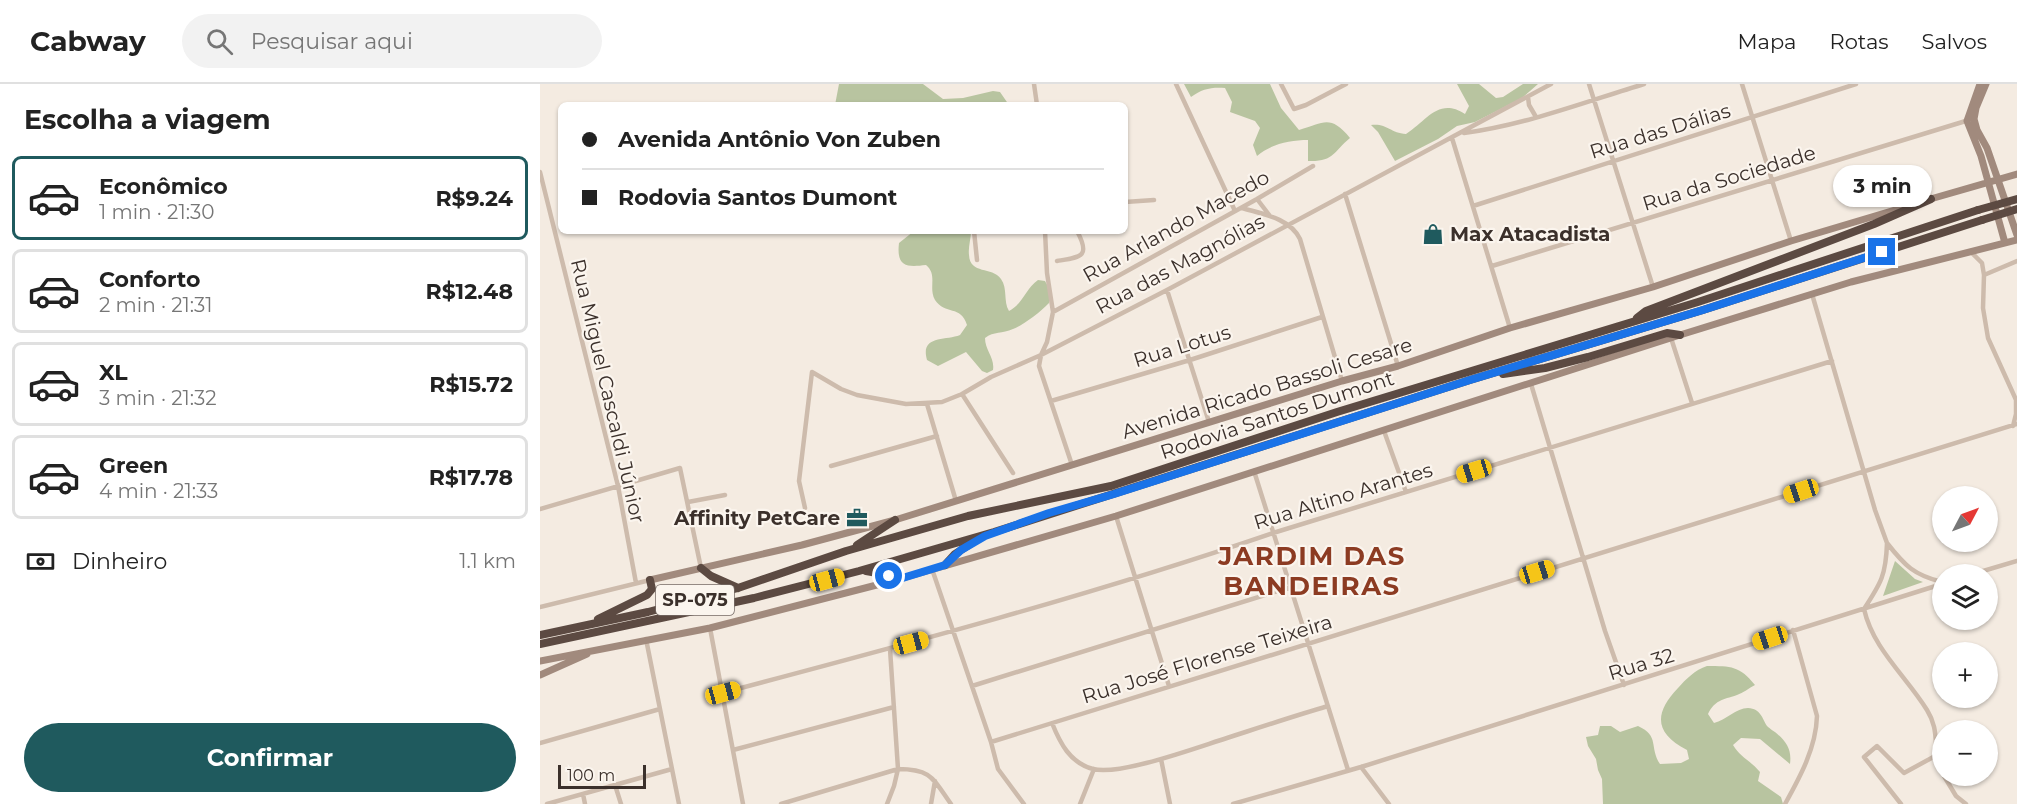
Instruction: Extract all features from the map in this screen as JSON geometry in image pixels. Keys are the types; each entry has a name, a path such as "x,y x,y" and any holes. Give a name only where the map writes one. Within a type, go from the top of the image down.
{"highway":[{"path":"1634,321 1646,311 1874,224 1930,199"},
{"name":"Rodovia Santos Dumont","path":"540,635 738,588 846,551 968,516 1112,486 1337,412 1698,302 2017,199"},
{"name":"Rodovia Santos Dumont","path":"540,644 754,598 860,572 994,532 1470,380 1703,310 2017,209"},
{"path":"1470,380 1545,368 1667,333 1680,335"},
{"path":"846,551 895,520"},
{"path":"945,565 967,546 994,532"},
{"path":"701,567 711,576 738,588"},
{"path":"860,572 877,572 896,580"},
{"path":"587,625 647,595 652,589 650,580"}],"street":[{"path":"1034,84 1036,102"},
{"path":"1176,84 1235,211"},
{"path":"1281,84 1294,109 1345,84"},
{"name":"Rua das Magnólias","path":"805,508 799,481 812,372 841,389 857,395 906,404 942,402 1041,355 1167,290 1551,84"},
{"path":"1588,84 1653,287"},
{"path":"1459,134 1487,130 1536,117 1644,84"},
{"path":"1742,84 1791,241"},
{"path":"1980,84 1971,120 2005,243"},
{"path":"1971,120 1986,84"},
{"name":"Rua das Dálias","path":"1473,206 1853,85"},
{"path":"1528,97 1529,105 1536,117"},
{"path":"1971,120 1987,148 2017,235"},
{"name":"Rua da Sociedade","path":"1492,266 1971,120"},
{"path":"1452,138 1510,328"},
{"name":"Rua Arlando Macedo","path":"1053,312 1313,166"},
{"name":"Rua Miguel Cascaldi Júnior","path":"540,172 618,486 636,583"},
{"name":"Avenida Ricado Bassoli Cesare","path":"540,607 701,567 802,545 895,520 1342,381 1398,366 1510,328 1653,287 1791,241 2017,174"},
{"path":"1345,194 1398,366"},
{"path":"1257,199 1270,216"},
{"path":"1128,202 1154,200"},
{"path":"1241,208 1270,216 1296,230 1342,381"},
{"path":"974,234 977,260"},
{"path":"1045,234 1047,273 1053,312 1040,366 1072,465"},
{"path":"1057,261 1078,258 1083,254 1084,249 1078,234"},
{"path":"540,661 710,628 896,580 1116,516 1851,282 2017,240"},
{"path":"1971,252 1984,268 1983,308 1988,338 2016,401 2015,425"},
{"path":"1984,274 2017,261"},
{"path":"1167,290 1209,422"},
{"path":"1812,294 1875,510 1887,543 1911,570 1932,580"},
{"name":"Rua Lotus","path":"1051,401 1190,360 1322,317"},
{"path":"1671,338 1692,403"},
{"name":"Rua Altino Arantes","path":"723,693 890,649 1182,564 1274,533 1832,361"},
{"path":"1532,384 1605,631 1624,685"},
{"path":"962,394 1013,473"},
{"path":"927,404 956,501"},
{"name":"Rua José Florense Teixeira","path":"991,742 2015,425"},
{"path":"1384,431 1406,492"},
{"path":"831,466 936,436"},
{"path":"540,509 680,468 701,567"},
{"path":"1254,471 1348,770"},
{"path":"688,502 725,495"},
{"path":"1116,516 1169,686"},
{"path":"1887,543 1882,581 1864,609 1868,626 1875,640 1932,721"},
{"path":"1998,567 2017,561"},
{"path":"932,568 998,769 1024,804"},
{"name":"Rua 32","path":"1233,804 1624,685 1932,586"},
{"path":"972,686 1291,587"},
{"path":"710,628 743,804"},
{"path":"1785,804 1811,751 1817,730 1813,698 1793,630"},
{"path":"646,639 679,804"},
{"path":"540,675 597,649"},
{"path":"887,804 897,769 890,649"},
{"path":"1052,723 1065,751 1074,759 1094,769 1129,766 1161,759 1328,706"},
{"path":"733,750 894,707"},
{"path":"540,743 660,709"},
{"path":"1901,804 1864,757 1876,746 1904,773 1932,758"},
{"path":"1161,759 1170,804"},
{"path":"1361,766 1389,804"},
{"path":"547,804 672,769"},
{"path":"781,804 897,769 923,771 935,781 951,804"},
{"path":"1080,804 1094,769"},
{"path":"931,804 935,781"},
{"path":"615,785 621,804"},
{"path":"1950,786 1956,796 1966,804"},
{"path":"583,794 585,804"}],"green space":[{"path":"839,84 923,84 943,99 963,98 993,91 1000,92 1007,102 836,102"},
{"path":"1184,84 1270,84 1281,108 1299,130 1326,122 1343,130 1350,138 1332,155 1323,160 1308,161 1308,140 1268,148 1257,156 1253,145 1260,128 1255,121 1230,112 1232,102 1225,88 1207,89 1191,97"},
{"path":"1457,84 1479,84 1496,98 1503,97 1523,84 1538,84 1522,98 1475,122 1457,126 1438,139 1395,161 1378,132 1371,125 1381,125 1406,134 1440,109 1456,109 1465,114 1469,106"},
{"path":"910,234 971,234 970,261 977,268 997,275 1001,279 1009,311 1038,280 1045,281 1050,290 1049,303 1018,327 985,338 993,362 993,370 987,373 982,371 966,352 938,366 927,360 927,346 935,340 960,335 967,325 961,315 939,305 935,300 930,269 926,265 909,266 901,261 899,243"},
{"path":"1895,561 1915,579 1923,582 1883,596"},
{"path":"1707,666 1734,668 1745,674 1755,685 1720,701 1708,714 1714,723 1739,710 1752,709 1758,712 1767,726 1782,739 1789,750 1790,764 1760,739 1741,738 1733,745 1760,772 1758,781 1781,797 1783,804 1603,804 1602,779 1586,737 1598,735 1600,726 1611,726 1620,732 1638,726 1652,738 1660,764 1681,763 1689,759 1687,750 1668,737 1663,730 1662,714 1670,697 1681,685 1695,672"}],"place":[{"name":"Max Atacadista","path":"1433,234"},
{"name":"Affinity PetCare","path":"857,518"}],"district":[{"name":"JARDIM DAS BANDEIRAS","path":"1312,571"}],"route":[{"path":"889,576 896,580 945,565 961,550 985,536 1049,513 1470,380 1703,310 1882,252"}]}
